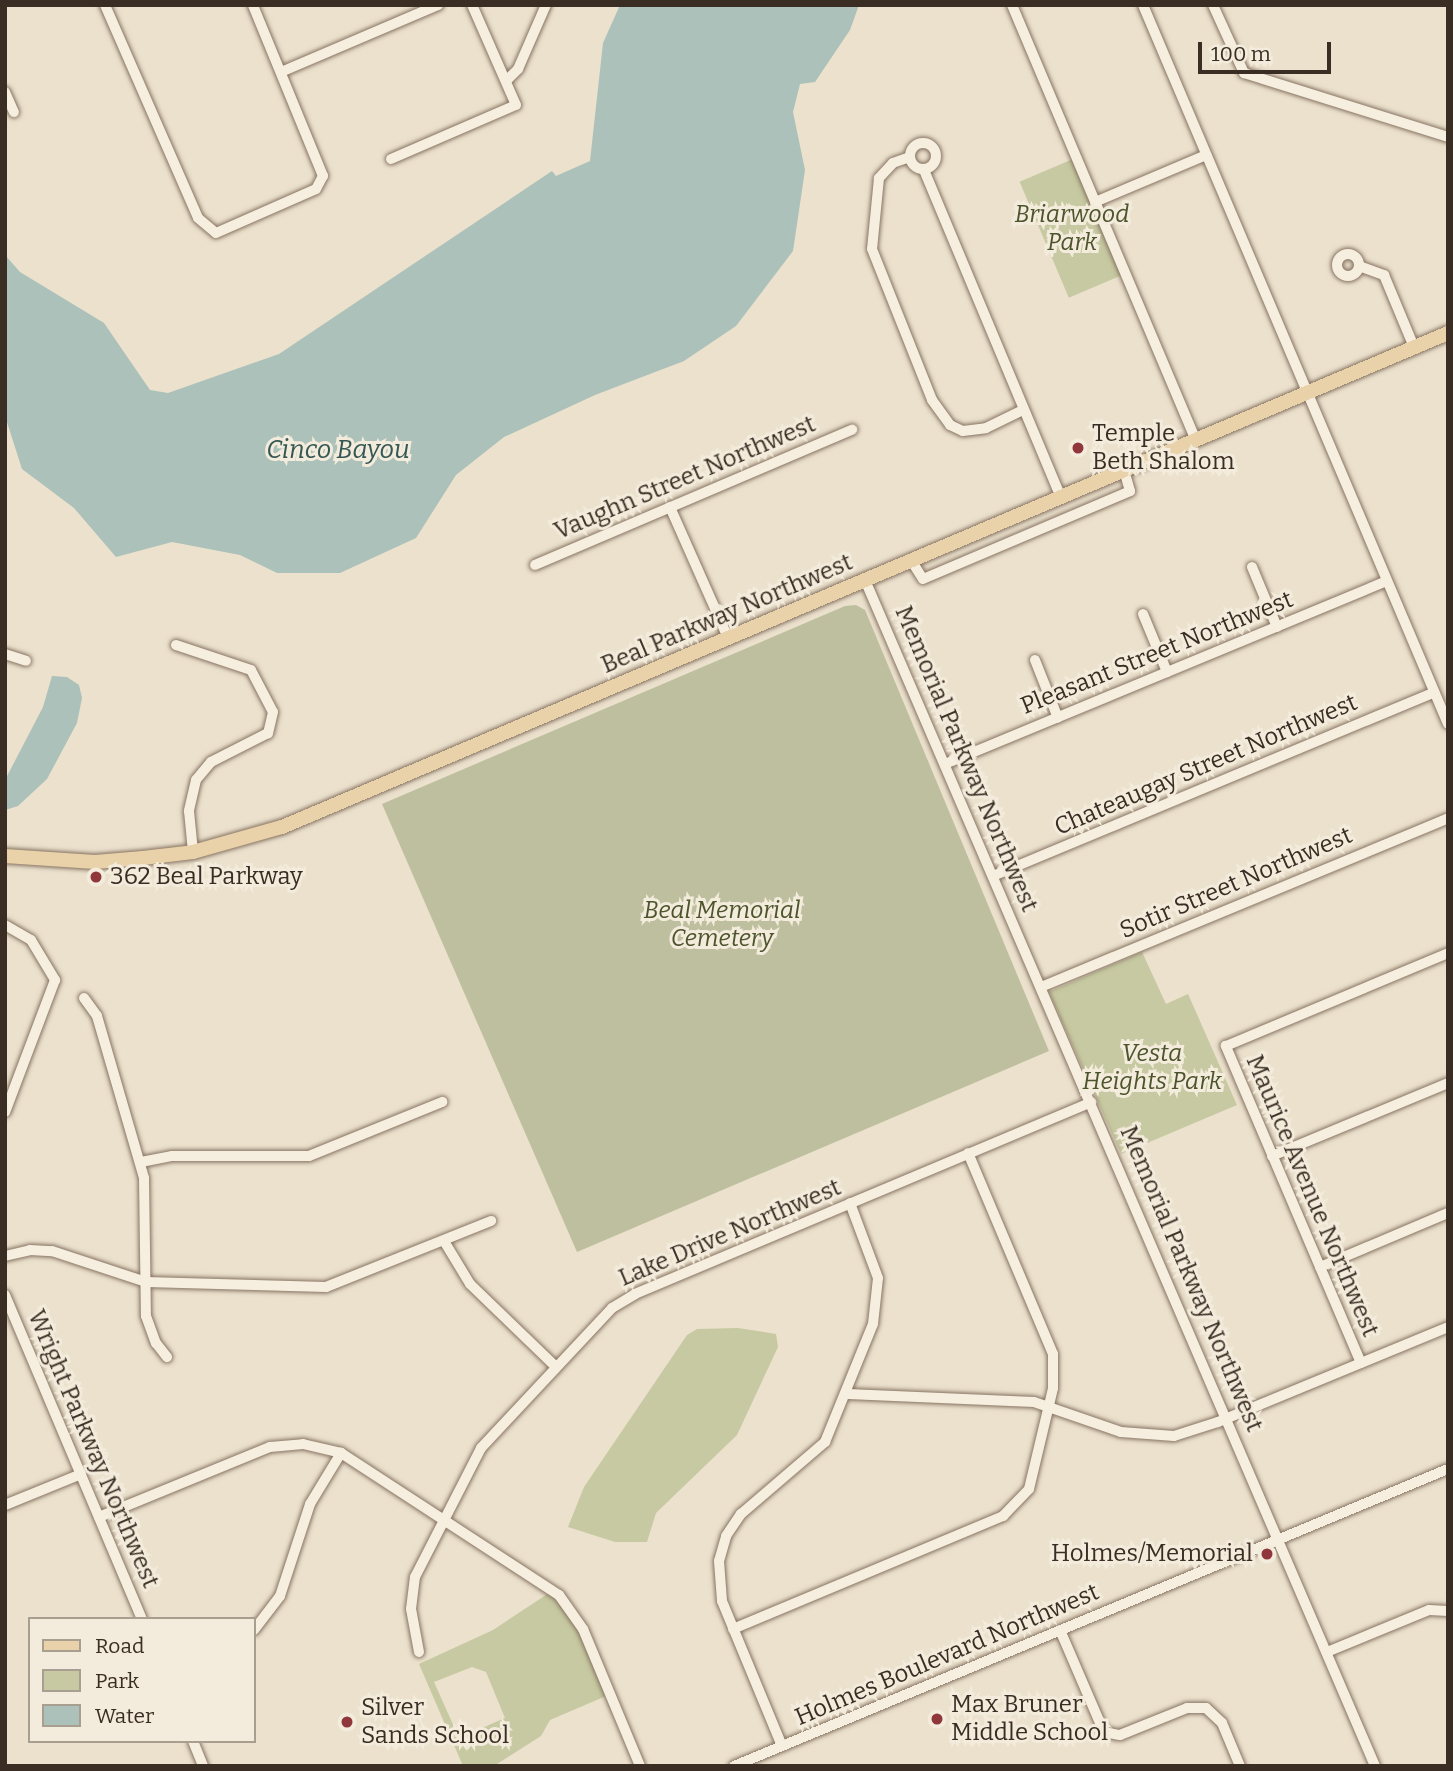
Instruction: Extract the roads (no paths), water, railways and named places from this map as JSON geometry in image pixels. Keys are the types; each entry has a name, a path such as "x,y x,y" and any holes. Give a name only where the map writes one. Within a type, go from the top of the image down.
{"main road":[{"name":"Beal Parkway Northwest","path":"5,856 95,862 194,852 282,827 1448,333"}],"street":[{"path":"105,5 207,229 220,233 318,187 323,168 253,5"},
{"path":"281,72 438,5"},
{"path":"391,159 516,105 472,5"},
{"path":"507,80 518,69 546,5"},
{"path":"1012,5 1196,440"},
{"path":"1143,5 1448,724"},
{"path":"1213,5 1244,73 1448,137"},
{"path":"5,92 14,112"},
{"path":"924,170 936,161 932,147 917,144 909,157 893,163 879,178 872,249 932,400 956,429"},
{"path":"1095,202 1206,155"},
{"path":"909,157 914,167 924,170"},
{"path":"924,170 1060,497"},
{"path":"1359,265 1384,275 1414,347"},
{"path":"956,429 986,428 1023,410"},
{"path":"951,440 956,429"},
{"name":"Vaughn Street Northwest","path":"535,565 852,430"},
{"path":"911,560 923,579 1130,491 1124,470"},
{"path":"670,507 728,638"},
{"path":"1252,567 1277,627"},
{"name":"Memorial Parkway Northwest","path":"865,580 1228,1418 1375,1766"},
{"name":"Pleasant Street Northwest","path":"945,764 1386,581"},
{"path":"1143,614 1167,672"},
{"path":"176,645 251,670 273,712 268,733 211,762 196,780 189,811 194,852"},
{"path":"5,654 26,660"},
{"path":"1035,660 1058,718"},
{"name":"Chateaugay Street Northwest","path":"993,876 1434,692"},
{"name":"Sotir Street Northwest","path":"1041,987 1448,818"},
{"path":"5,925 30,940 55,980 5,1112"},
{"name":"Maurice Avenue Northwest","path":"1361,1363 1226,1046 1448,953"},
{"path":"84,998 97,1016 141,1162 146,1189 143,1282 147,1322 167,1357"},
{"path":"1272,1156 1448,1083"},
{"path":"141,1162 172,1156 309,1156 442,1102"},
{"name":"Lake Drive Northwest","path":"419,1652 412,1624 412,1593 420,1562 443,1518 490,1435 612,1308 635,1294 1091,1102"},
{"path":"733,1629 1010,1512 1029,1489 1054,1376 1050,1344 968,1153"},
{"path":"782,1746 722,1601 718,1575 726,1536 753,1502 818,1450 848,1394 877,1312 878,1284 850,1203"},
{"path":"1320,1267 1448,1213"},
{"path":"5,1256 30,1250 51,1251 143,1282 326,1287 491,1221"},
{"path":"444,1241 470,1284 555,1366"},
{"name":"Wright Parkway Northwest","path":"5,1295 141,1617"},
{"path":"848,1394 1034,1402 1121,1432 1153,1437 1182,1434 1228,1418 1448,1327"},
{"path":"99,1517 270,1447 303,1444 341,1453 541,1581 567,1604 583,1629 640,1766"},
{"path":"256,1627 280,1596 310,1504 341,1453"},
{"name":"Holmes Boulevard Northwest","path":"734,1766 1447,1470"},
{"path":"5,1505 81,1474"},
{"path":"1327,1652 1429,1610 1448,1611"},
{"path":"1060,1630 1104,1732 1120,1735 1187,1708 1206,1708 1222,1723 1240,1766"},
{"path":"194,1743 204,1766"}],"water":[{"name":"Cinco Bayou","path":"620,5 859,5 850,30 815,82 800,84 793,112 805,170 793,251 736,326 684,361 595,395 504,437 456,475 416,538 340,573 277,573 240,555 172,542 116,557 74,508 22,469 5,416 5,255 20,272 104,323 150,390 168,393 279,354 552,171 556,176 590,161 603,43"},
{"path":"52,676 67,677 79,685 82,698 77,723 47,779 18,806 5,810 5,780 43,707"}],"place":[{"name":"Temple Beth Shalom","path":"1078,448"},
{"name":"362 Beal Parkway","path":"96,877"},
{"name":"Holmes/Memorial","path":"1267,1554"},
{"name":"Max Bruner Middle School","path":"937,1719"},
{"name":"Silver Sands School","path":"347,1722"}],"park label":[{"name":"Briarwood Park","path":"1072,229"},
{"name":"Beal Memorial Cemetery","path":"722,925"},
{"name":"Vesta Heights Park","path":"1152,1068"}]}
